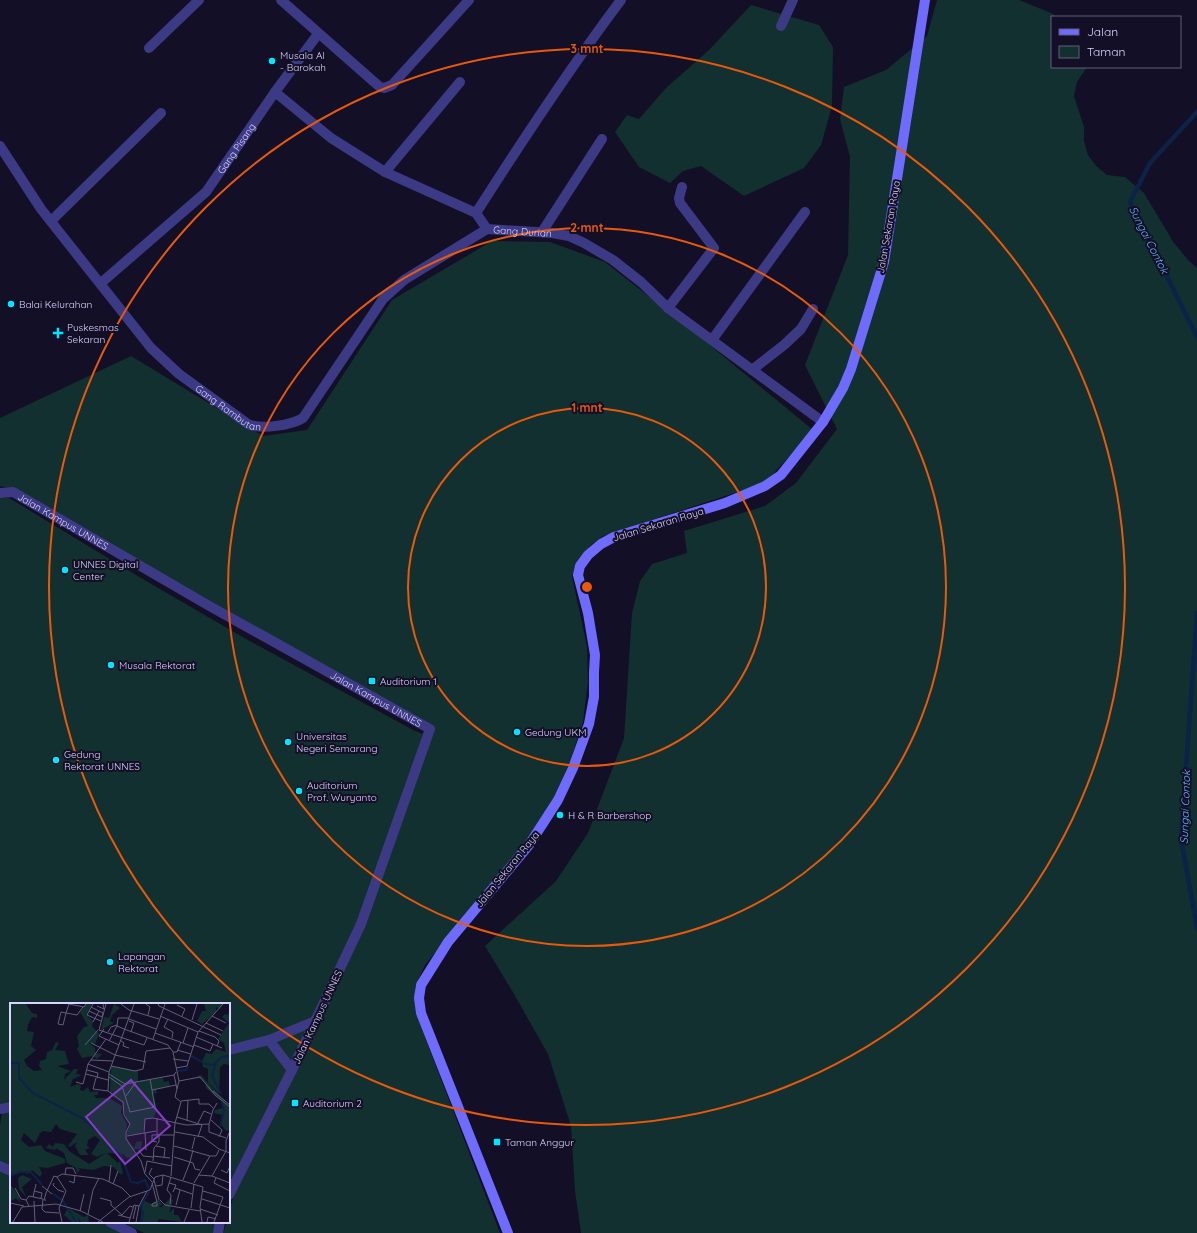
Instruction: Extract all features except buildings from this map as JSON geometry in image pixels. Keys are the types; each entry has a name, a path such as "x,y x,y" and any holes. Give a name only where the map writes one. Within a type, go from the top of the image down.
{"main road":[{"name":"Jalan Sekaran Raya","path":"508,1233 421,1012 419,998 421,985 448,942 529,845 558,800 573,768 590,724 594,697 594,654 588,613 578,574 580,566 588,555 600,544 614,537 725,503 765,486 781,475 823,422 843,388 851,369 884,262 925,0"}],"street":[{"path":"149,48 199,0"},
{"path":"281,0 380,87 384,88 392,85 469,0"},
{"path":"275,92 331,138 385,172 476,213 513,154 594,36 621,0"},
{"path":"781,26 793,0"},
{"name":"Gang Pisang","path":"101,283 206,192 275,92 318,34"},
{"path":"385,172 460,82"},
{"path":"51,221 162,113"},
{"path":"542,232 602,138"},
{"name":"Gang Rambutan","path":"0,146 41,209 151,348 179,374 248,424 258,427 294,422 303,418 383,299 404,280 487,229"},
{"path":"668,308 714,248 680,203 679,198 682,187"},
{"path":"712,340 805,212"},
{"name":"Gang Durian","path":"476,213 487,229 542,232 569,236 584,243 607,257 641,282 668,308 823,422"},
{"path":"752,370 784,345 801,329 813,309"},
{"name":"Jalan Kampus UNNES","path":"0,493 12,492 206,604 430,729 361,924 292,1070 230,1193"},
{"path":"230,1050 269,1040 315,1021"},
{"name":"Jalan Kampus UNNES","path":"269,1040 292,1070"},
{"path":"0,1110 10,1107"},
{"path":"0,1166 10,1171"},
{"path":"112,1223 132,1233"},
{"path":"218,1233 220,1223"}],"green space":[{"path":"937,0 1019,0 1056,16 1051,16 1051,68 1086,68 1077,82 1074,96 1084,127 1084,141 1088,155 1096,166 1107,175 1125,177 1144,193 1174,243 1197,268 1197,1233 581,1233 575,1191 571,1126 548,1054 485,946 556,881 588,833 624,738 632,613 640,581 652,564 687,553 684,531 765,506 796,483 837,429 805,365 848,255 850,157 840,119 844,87 886,70 927,36"},
{"path":"751,5 819,25 833,47 832,106 821,145 804,168 744,196 701,166 683,171 670,183 639,167 615,132 627,115 639,119 666,88 709,50"},
{"name":"Universitas Negeri Semarang","path":"492,241 550,242 605,262 689,328 813,430 765,483 603,536 591,545 578,561 572,577 587,646 588,681 583,722 570,762 554,797 526,841 425,965 415,987 416,1014 500,1233 223,1233 227,1223 230,1223 230,1209 233,1198 366,922 435,728 13,489 0,486 0,418 131,356 263,436 307,430 392,300"},
{"path":"0,498 9,498 141,578 246,639 423,734 357,923 313,1018 269,1037 230,1048 230,1003 10,1003 10,1104 0,1106"},
{"path":"307,1029 291,1063 275,1041"},
{"path":"267,1044 289,1071 230,1185 230,1054"},
{"path":"10,1110 10,1166 0,1161 0,1126 2,1112"},
{"path":"0,1169 10,1174 10,1223 103,1223 123,1233 0,1233"},
{"path":"125,1223 217,1223 215,1233 144,1233"}],"waterway":[{"name":"Sungai Contok","path":"1197,112 1150,163 1130,202 1197,337"},
{"name":"Sungai Contok","path":"1197,613 1181,839 1197,928"}],"place":[{"name":"Musala Al - Barokah","path":"272,61"},
{"name":"Balai Kelurahan","path":"11,304"},
{"name":"Puskesmas Sekaran","path":"58,333"},
{"name":"UNNES Digital Center","path":"65,570"},
{"name":"Musala Rektorat","path":"111,665"},
{"name":"Auditorium 1","path":"372,681"},
{"name":"Gedung UKM","path":"517,732"},
{"name":"Universitas Negeri Semarang","path":"288,742"},
{"name":"Gedung Rektorat UNNES","path":"56,760"},
{"name":"Auditorium Prof. Wuryanto","path":"299,791"},
{"name":"H & R Barbershop","path":"560,815"},
{"name":"Lapangan Rektorat","path":"110,962"},
{"name":"Auditorium 2","path":"295,1103"},
{"name":"Taman Anggur","path":"497,1142"}]}
